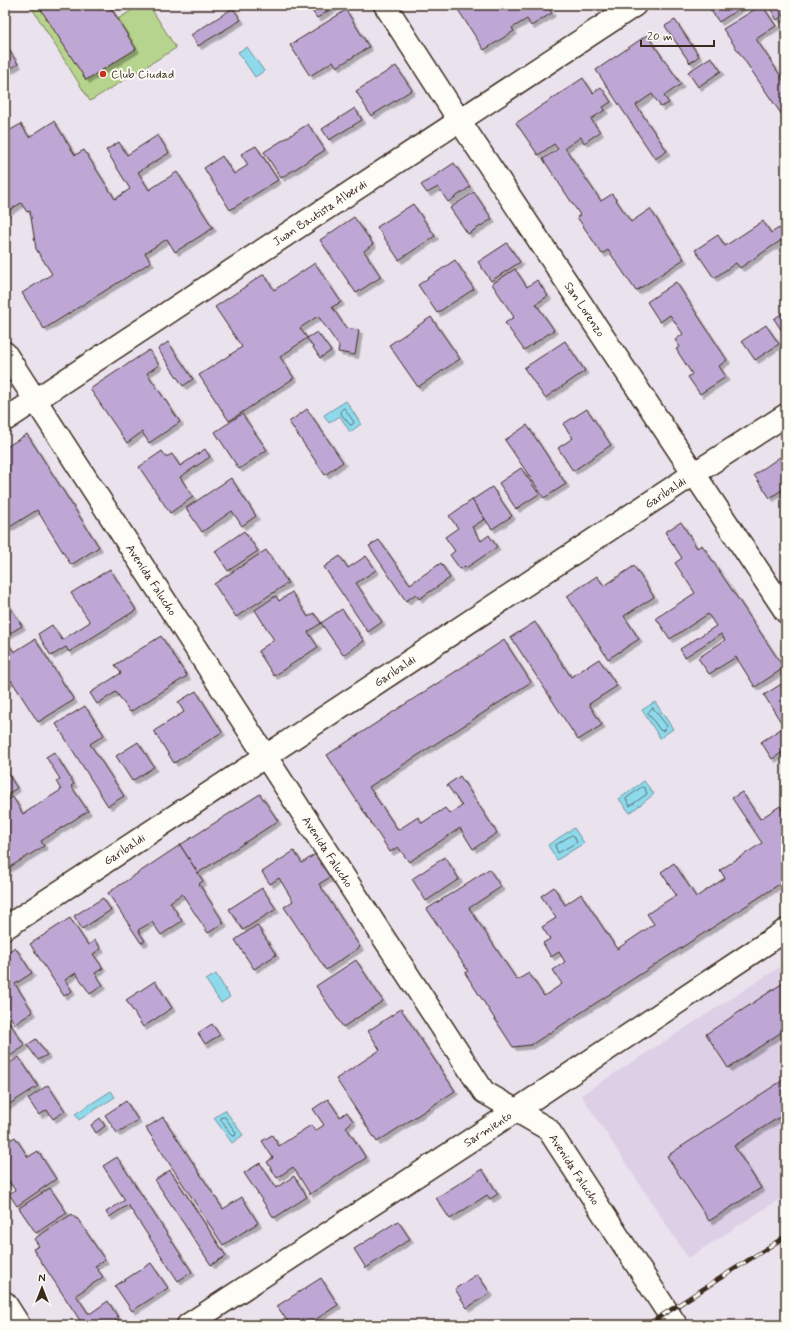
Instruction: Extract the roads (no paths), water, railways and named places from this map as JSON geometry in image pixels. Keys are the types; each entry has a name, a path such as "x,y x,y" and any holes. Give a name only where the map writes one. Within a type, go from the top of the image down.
{"street":[{"name":"San Lorenzo","path":"386,5 459,120 786,612"},
{"name":"Juan Bautista Alberdi","path":"5,420 635,5"},
{"name":"Avenida Falucho","path":"5,353 484,1092 548,1129 676,1325"},
{"name":"Garibaldi","path":"5,928 695,473 786,415"},
{"name":"Sarmiento","path":"188,1325 516,1111 786,930"},
{"path":"5,1303 19,1325"}],"water":[{"path":"247,47 264,71 255,77 238,52"},
{"path":"346,401 361,424 350,432 340,416 329,423 324,415"},
{"path":"655,702 673,729 660,738 642,710"},
{"path":"644,781 654,794 630,813 619,799"},
{"path":"574,828 584,843 557,860 548,845"},
{"path":"216,974 230,997 221,1003 206,980"},
{"path":"111,1091 115,1097 79,1120 75,1114"},
{"path":"225,1110 243,1135 232,1143 214,1118"}],"railway":[{"path":"647,1325 786,1236"}],"place":[{"name":"Club Ciudad","path":"103,74"}]}
